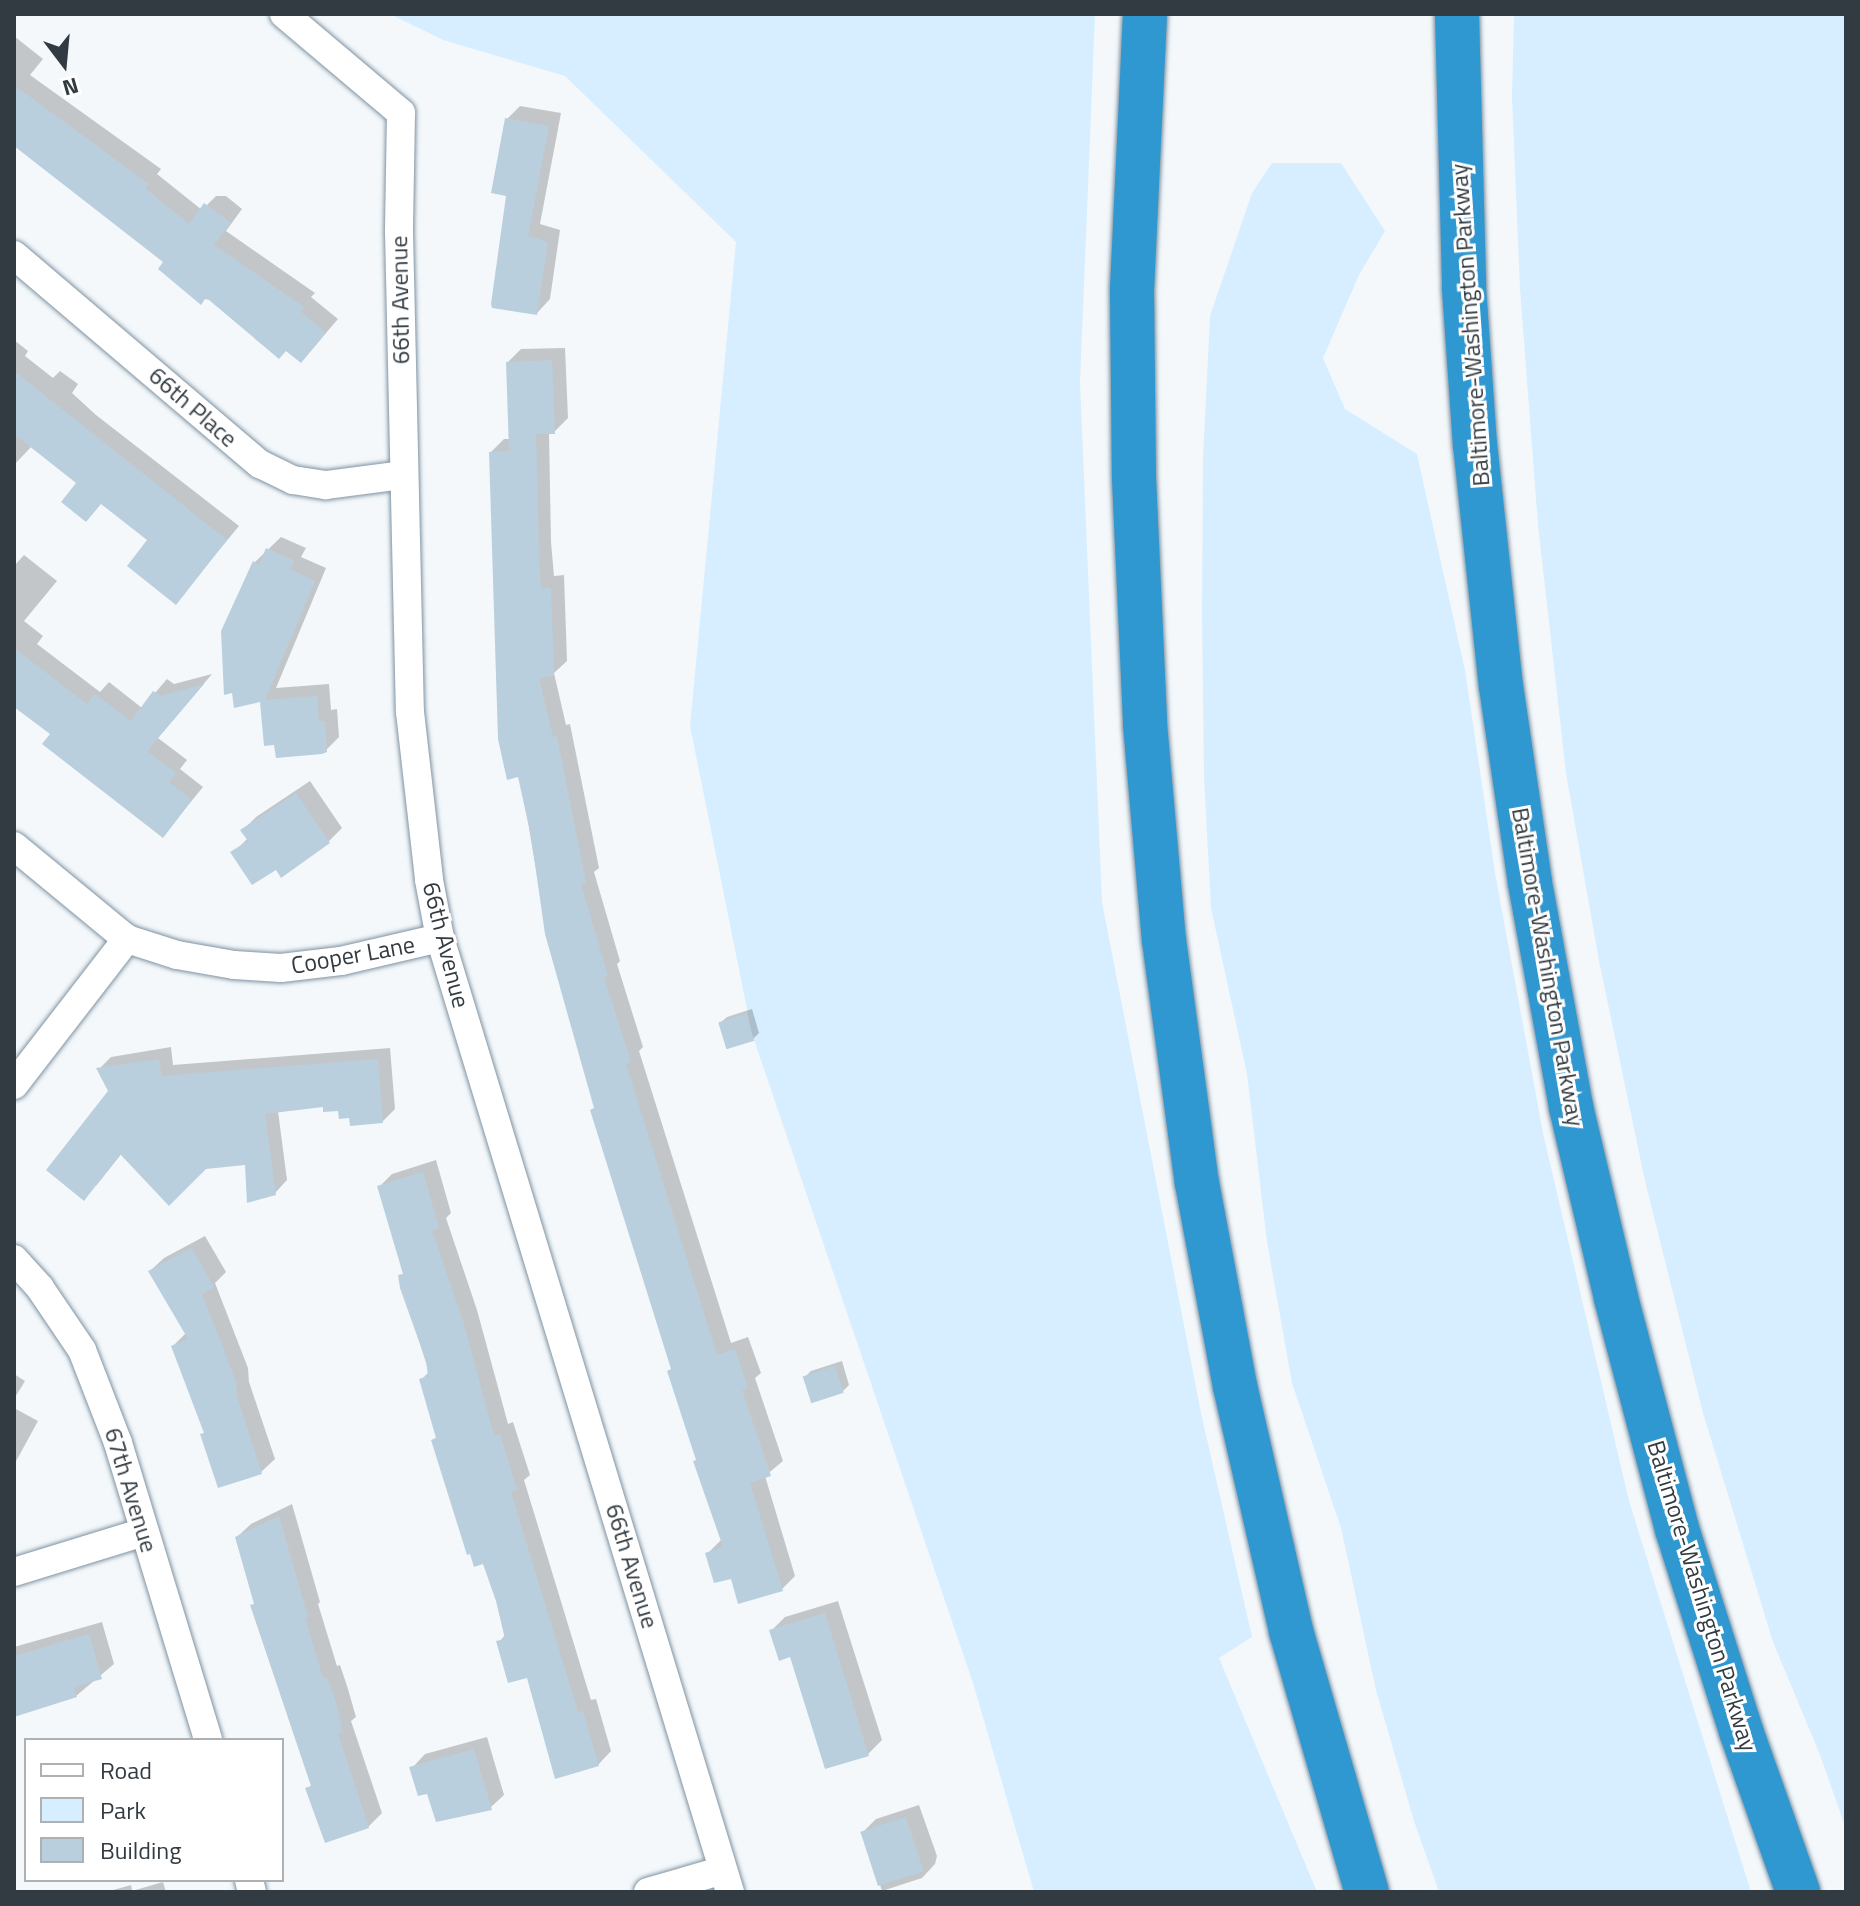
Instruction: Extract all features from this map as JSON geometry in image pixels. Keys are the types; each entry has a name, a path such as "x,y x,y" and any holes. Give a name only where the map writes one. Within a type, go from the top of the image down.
{"highway":[{"path":"1145,14 1132,289 1134,478 1145,724 1164,940 1197,1183 1235,1386 1291,1631 1367,1892"},
{"name":"Baltimore-Washington Parkway","path":"1457,14 1464,288 1475,444 1501,686 1530,883 1571,1107 1616,1298 1677,1529 1741,1731 1798,1892"}],"street":[{"name":"66th Avenue","path":"284,14 401,113 399,232 410,712 429,880 440,938 727,1881"},
{"name":"66th Place","path":"14,255 260,464 293,480 326,485 403,475"},
{"name":"Cooper Lane","path":"14,846 127,939 191,957 234,965 281,968 341,961 440,938"},
{"path":"14,1085 127,939"},
{"name":"67th Avenue","path":"14,1259 40,1288 82,1350 118,1443 207,1738"},
{"path":"14,1572 144,1532"},
{"path":"648,1892 727,1881"}],"green space":[{"path":"390,14 1095,14 1080,383 1102,902 1201,1413 1252,1637 1219,1658 1317,1892 1034,1892 973,1683 752,1034 690,726 736,242 565,76 443,40"},
{"path":"1514,14 1846,14 1846,1829 1820,1755 1773,1642 1703,1413 1645,1181 1599,961 1566,773 1538,525 1520,289 1512,97"},
{"path":"1272,163 1341,163 1385,231 1359,275 1323,358 1345,409 1417,454 1465,670 1495,873 1543,1133 1629,1501 1751,1892 1439,1892 1414,1821 1376,1690 1341,1528 1292,1383 1267,1242 1247,1074 1211,908 1204,777 1202,615 1203,458 1210,316 1252,193"}],"building":[{"path":"14,85 149,184 145,188 189,224 204,203 231,223 214,245 304,307 300,311 326,333 301,363 286,351 279,359 209,300 205,299 201,305 158,269 163,262 14,146"},
{"path":"505,118 549,126 528,236 548,242 537,315 492,308 491,304 506,196 491,193"},
{"path":"552,360 555,434 536,434 541,588 551,588 554,676 539,678 553,737 557,736 586,883 581,884 608,976 604,977 631,1062 626,1064 717,1355 735,1349 748,1388 742,1390 771,1476 750,1483 783,1591 738,1604 731,1579 714,1583 705,1553 723,1547 693,1461 696,1460 667,1371 671,1369 590,1110 594,1108 545,934 531,836 518,777 507,780 498,739 489,452 509,451 506,362"},
{"path":"14,371 227,540 176,605 127,566 147,540 101,504 86,522 61,502 76,483 14,434"},
{"path":"266,548 295,561 290,569 315,581 265,700 317,696 319,721 325,721 327,752 322,754 276,758 274,745 264,746 260,702 234,708 232,693 224,695 221,631 253,561 259,565"},
{"path":"14,648 87,704 95,694 131,721 153,691 161,696 204,684 147,751 176,773 169,782 192,800 163,838 42,744 50,734 14,707"},
{"path":"296,793 330,843 281,878 276,870 252,885 230,852 248,841 240,830"},
{"path":"746,1014 754,1041 726,1049 718,1022"},
{"path":"159,1059 162,1076 378,1059 383,1123 350,1126 349,1118 339,1119 338,1111 323,1112 323,1107 265,1114 276,1195 247,1203 245,1165 206,1169 169,1206 120,1154 84,1201 46,1170 108,1091 96,1068"},
{"path":"423,1172 439,1228 432,1230 464,1324 494,1436 500,1434 517,1490 511,1492 578,1712 583,1711 599,1766 555,1779 527,1678 508,1683 496,1641 505,1639 496,1601 483,1564 474,1567 470,1554 467,1555 431,1440 436,1438 419,1379 428,1376 426,1361 400,1288 398,1275 403,1274 377,1186"},
{"path":"192,1248 214,1287 202,1294 236,1382 237,1396 262,1474 218,1488 200,1434 204,1433 171,1346 188,1339 148,1271"},
{"path":"835,1366 844,1393 811,1403 803,1377"},
{"path":"279,1516 323,1678 327,1677 336,1703 343,1732 338,1734 369,1828 325,1843 305,1788 311,1786 250,1605 254,1604 235,1537"},
{"path":"825,1613 869,1756 825,1769 790,1657 779,1661 769,1630"},
{"path":"89,1634 102,1679 74,1687 77,1697 14,1717 14,1656"},
{"path":"474,1749 492,1810 436,1822 427,1794 418,1796 409,1767"},
{"path":"906,1817 924,1871 878,1886 860,1832"}]}
